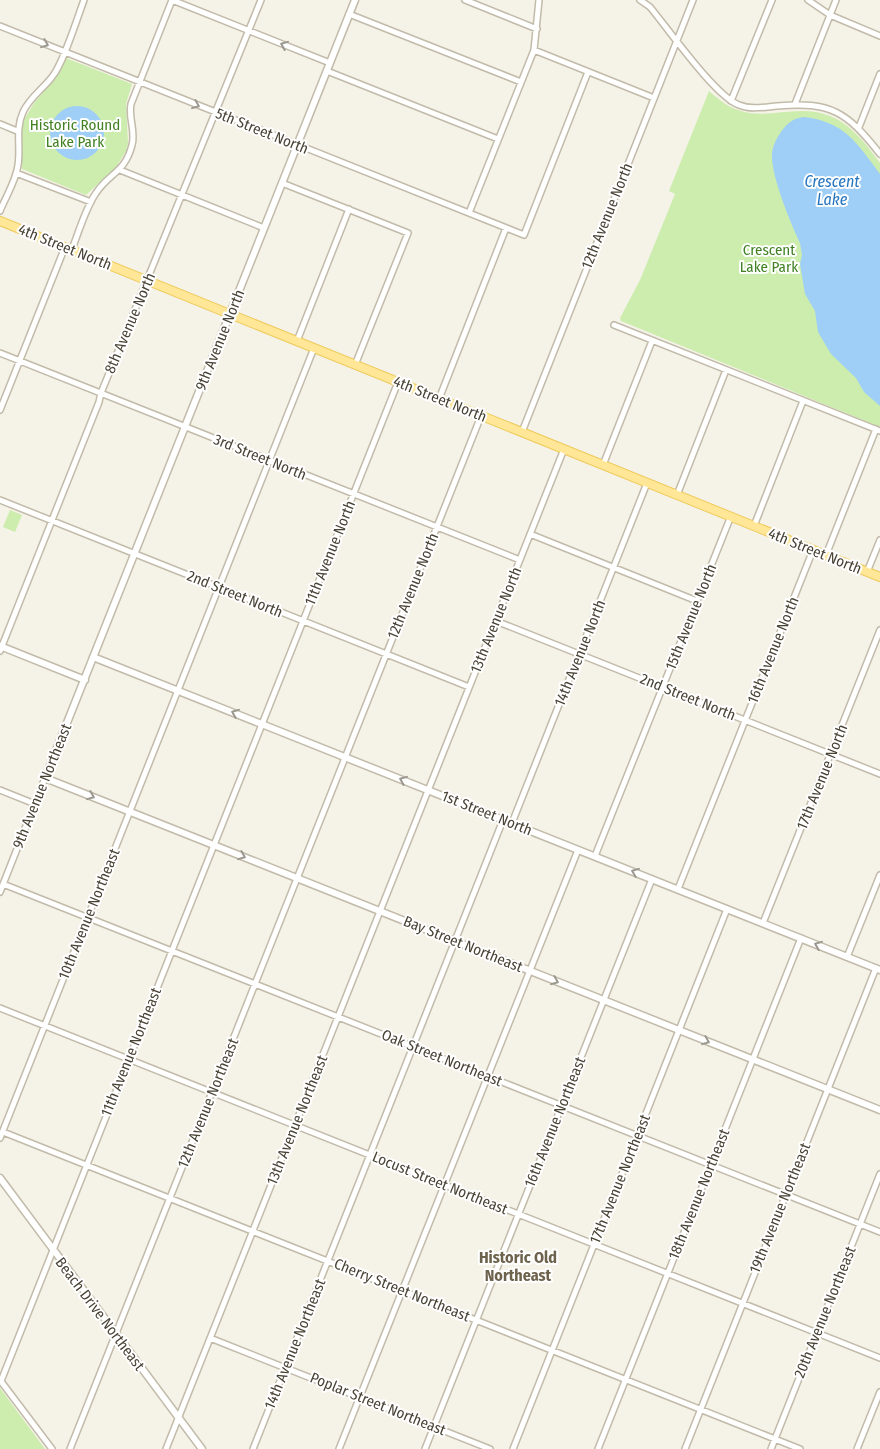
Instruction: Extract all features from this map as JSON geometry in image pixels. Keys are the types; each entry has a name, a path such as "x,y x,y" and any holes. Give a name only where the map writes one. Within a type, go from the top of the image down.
{"main road":[{"name":"4th Street North","path":"0,221 880,577"}],"street":[{"path":"0,211 16,173 19,154 17,131 22,113 31,98 52,77 84,0"},
{"path":"0,410 68,248 91,202 102,186 120,170 133,144 130,112 172,0 330,63"},
{"name":"8th Avenue North","path":"1,648 99,402 100,393 261,0"},
{"name":"9th Avenue North","path":"84,680 355,0"},
{"path":"465,0 537,29"},
{"path":"469,213 534,50 539,0"},
{"path":"640,0 650,7 714,86 731,101 750,108 795,104 828,108 859,127 880,154"},
{"name":"12th Avenue North","path":"522,432 693,0"},
{"path":"731,101 772,0"},
{"path":"808,0 830,15 880,36"},
{"path":"795,104 836,0"},
{"path":"349,14 521,82"},
{"name":"5th Street North","path":"0,26 524,235 588,72"},
{"path":"534,50 654,98"},
{"path":"326,71 498,139"},
{"path":"859,127 880,74"},
{"path":"0,124 17,131"},
{"path":"120,170 264,228"},
{"path":"16,173 91,202"},
{"path":"282,183 408,232 355,365"},
{"path":"297,341 349,209"},
{"path":"438,399 506,228"},
{"path":"614,325 878,430 826,555"},
{"path":"603,465 652,341"},
{"name":"10th Avenue Northeast","path":"0,1138 314,348"},
{"name":"3rd Street North","path":"0,353 520,560"},
{"path":"677,495 726,370"},
{"name":"11th Avenue North","path":"262,724 398,382"},
{"path":"754,526 803,401"},
{"name":"12th Avenue North","path":"345,757 481,416"},
{"name":"13th Avenue North","path":"428,790 564,449"},
{"name":"14th Avenue North","path":"512,823 647,483"},
{"name":"2nd Street North","path":"0,500 469,687"},
{"name":"15th Avenue North","path":"595,856 730,516"},
{"path":"530,534 697,601"},
{"path":"867,572 880,540"},
{"name":"16th Avenue North","path":"678,890 813,550"},
{"name":"2nd Street North","path":"496,621 880,774"},
{"name":"17th Avenue North","path":"763,923 880,630"},
{"path":"1,648 84,680"},
{"name":"1st Street North","path":"94,657 878,969"},
{"name":"9th Avenue Northeast","path":"0,892 84,680"},
{"name":"11th Avenue Northeast","path":"0,1380 262,724"},
{"name":"12th Avenue Northeast","path":"70,1449 345,757"},
{"name":"Bay Street Northeast","path":"46,778 880,1110"},
{"path":"0,790 35,804"},
{"name":"13th Avenue Northeast","path":"166,1449 428,790"},
{"name":"14th Avenue Northeast","path":"253,1449 503,820"},
{"path":"340,1449 578,850"},
{"path":"847,957 880,875"},
{"name":"16th Avenue Northeast","path":"425,1449 652,879"},
{"name":"Oak Street Northeast","path":"3,884 880,1232"},
{"name":"17th Avenue Northeast","path":"512,1449 727,909"},
{"name":"18th Avenue Northeast","path":"598,1449 801,938"},
{"name":"19th Avenue Northeast","path":"685,1449 784,1194 878,969"},
{"name":"Locust Street Northeast","path":"0,1008 880,1358"},
{"name":"Cherry Street Northeast","path":"3,1132 800,1449"},
{"name":"20th Avenue Northeast","path":"771,1449 880,1174"},
{"name":"Beach Drive Northeast","path":"0,1178 202,1449"},
{"name":"Poplar Street Northeast","path":"210,1338 490,1449"},
{"path":"0,1380 52,1449"},
{"path":"857,1449 880,1392"}],"green space":[{"name":"Historic Round Lake Park","path":"66,58 132,84 126,104 128,143 126,151 116,167 86,195 22,169 22,123 34,103 57,76"},
{"name":"Crescent Lake Park","path":"709,91 732,108 741,111 762,114 807,111 830,116 852,130 880,163 880,427 621,321 620,318 640,280 675,194 669,191"},
{"path":"10,510 22,515 15,532 3,527"},
{"path":"0,1388 45,1449 0,1449"}],"water":[{"path":"77,106 87,108 96,114 102,123 104,133 102,143 96,152 87,158 77,160 67,158 58,152 52,143 50,133 52,123 58,114 67,108"},
{"name":"Crescent Lake","path":"804,117 830,124 840,129 857,144 880,174 880,406 864,392 856,378 831,354 818,332 815,311 805,294 800,264 802,255 800,243 778,187 772,155 776,141 788,123"}],"district":[{"name":"Historic Old Northeast","path":"518,1266"}]}
